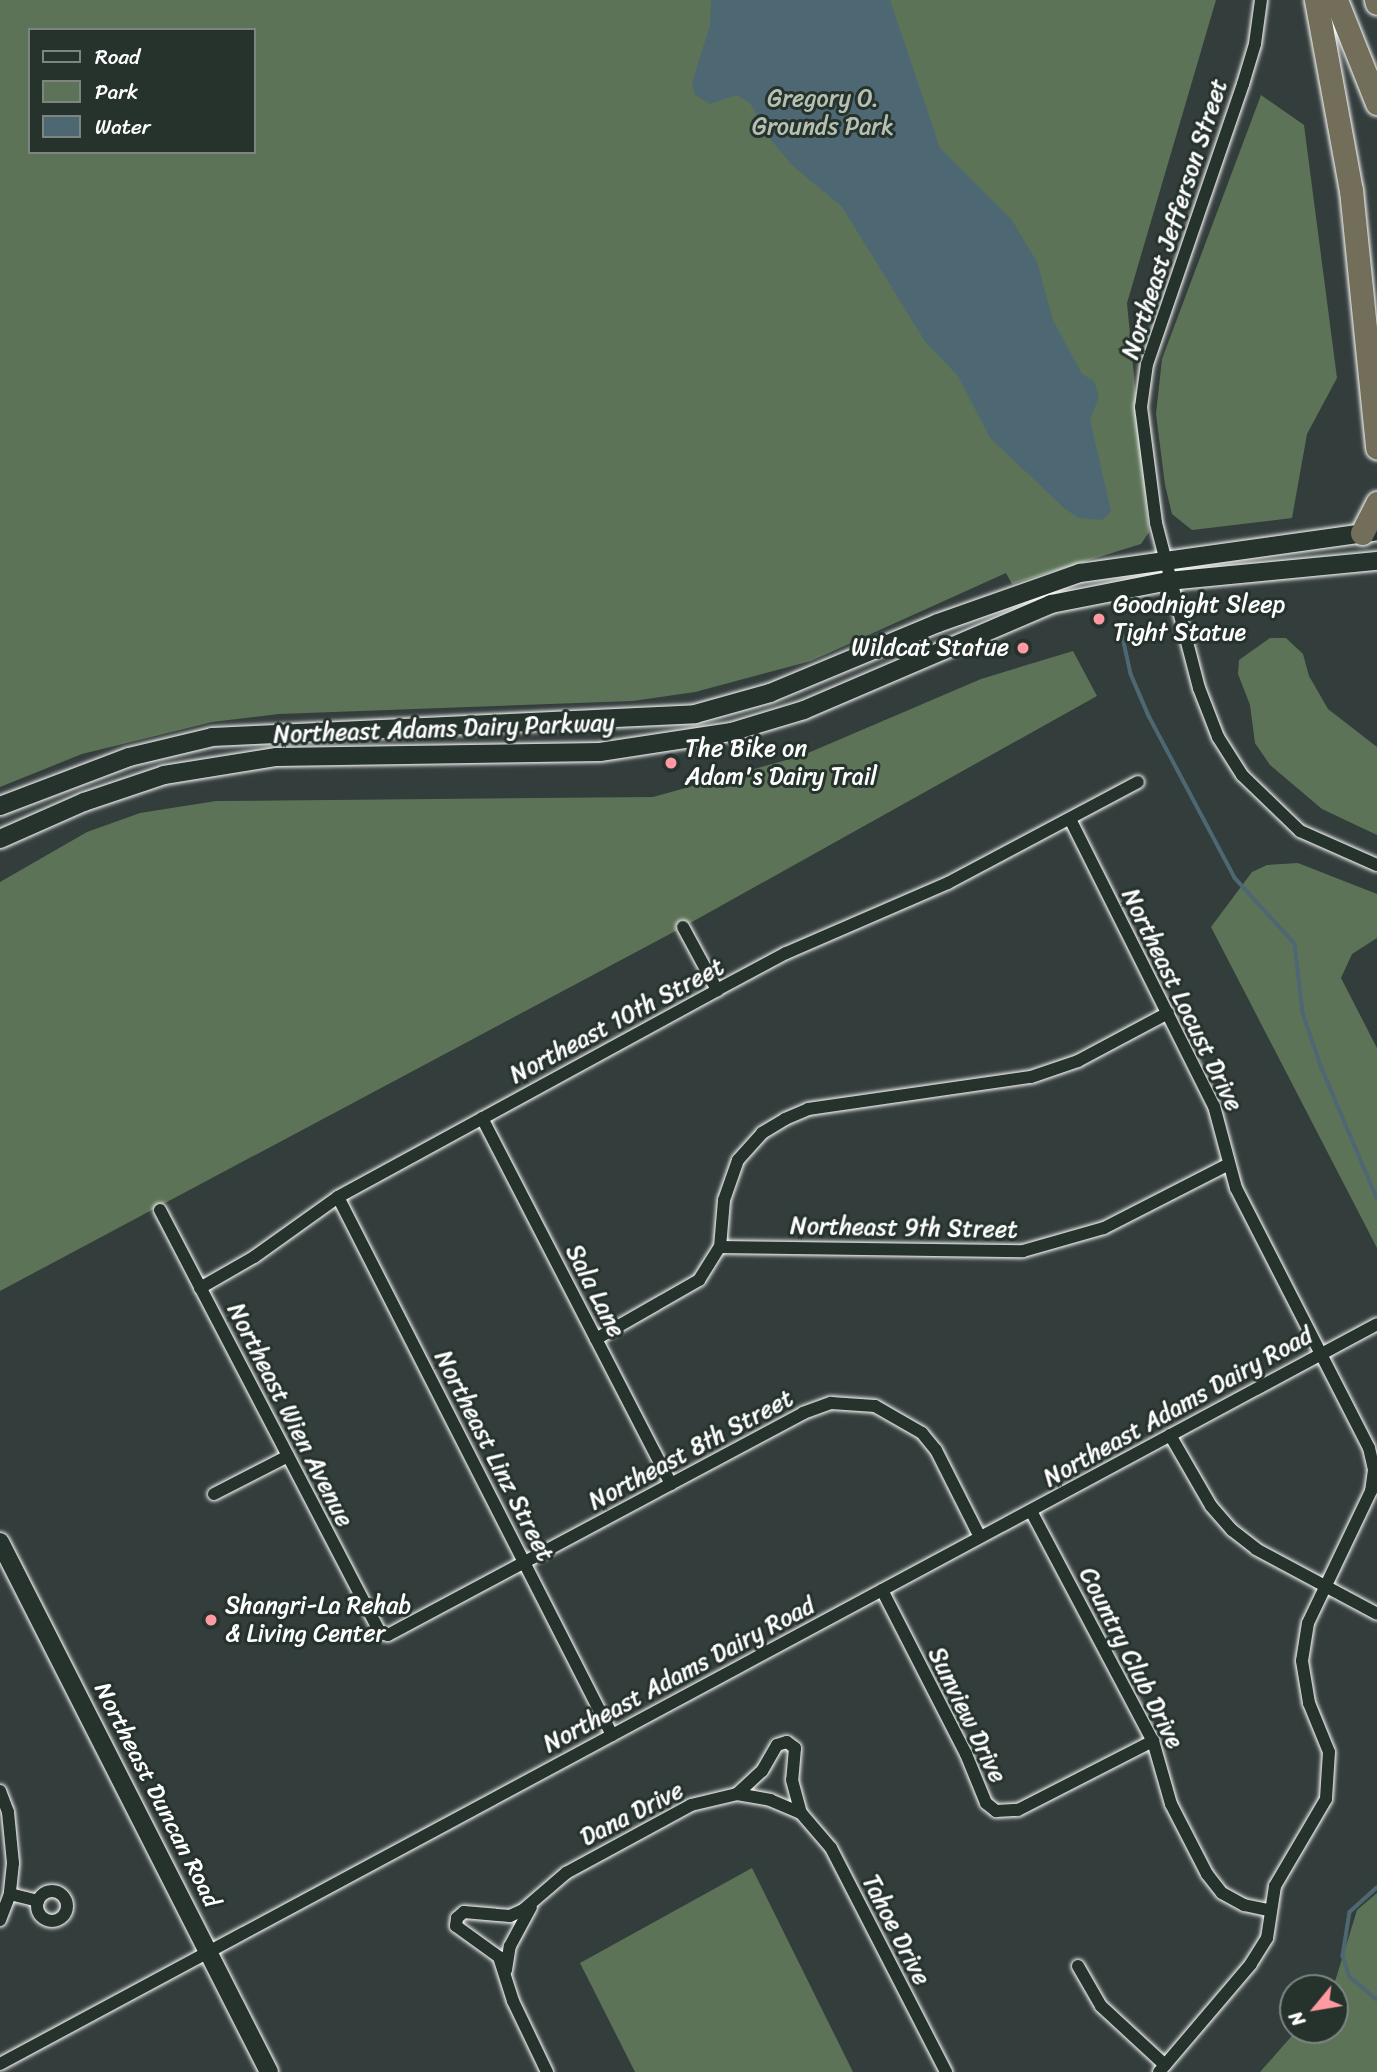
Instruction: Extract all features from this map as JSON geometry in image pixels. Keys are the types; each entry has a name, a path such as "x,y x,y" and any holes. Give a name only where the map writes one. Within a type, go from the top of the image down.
{"highway":[{"path":"1316,0 1351,190 1377,448"},
{"path":"1336,0 1377,103"},
{"path":"1369,532 1377,503"}],"main road":[{"name":"Northeast Adams Dairy Parkway","path":"0,806 129,757 212,737 695,713 770,693 938,623 1080,573 1369,532"},
{"name":"Northeast Adams Dairy Parkway","path":"0,839 85,802 164,775 277,757 600,752 731,732 804,710 1051,604 1168,581 1377,561"},
{"name":"Northeast Duncan Road","path":"0,1542 211,1951 269,2072"}],"street":[{"name":"Northeast Jefferson Street","path":"1261,0 1247,71 1147,364 1141,407 1168,581 1199,688 1218,737 1241,775 1268,805 1300,831 1377,865"},
{"name":"Northeast 10th Street","path":"200,1288 254,1256 338,1197 786,953 948,883 1138,782"},
{"name":"Northeast Locust Drive","path":"1070,819 1214,1106 1227,1165 1369,1448 1374,1470 1371,1491 1308,1623 1302,1661 1309,1703 1329,1752 1326,1799 1275,1886 1268,1910 1267,1938 1251,1964 1162,2068"},
{"path":"683,927 718,990"},
{"path":"596,1339 699,1280 720,1247 724,1200 738,1160 762,1133 785,1119 808,1109 1031,1077 1078,1061 1168,1013"},
{"name":"Sala Lane","path":"482,1118 671,1484"},
{"name":"Northeast 9th Street","path":"720,1247 1023,1251 1104,1228 1227,1165"},
{"name":"Northeast Linz Street","path":"338,1197 612,1735"},
{"name":"Northeast Wien Avenue","path":"160,1210 288,1456 377,1636"},
{"name":"Northeast Adams Dairy Road","path":"0,2064 1377,1324"},
{"name":"Northeast 8th Street","path":"377,1636 388,1636 817,1407 846,1403 875,1406 904,1419 936,1450 980,1537"},
{"path":"1170,1435 1211,1506 1233,1530 1326,1587 1377,1614"},
{"path":"214,1494 288,1456"},
{"name":"Country Club Drive","path":"1031,1511 1153,1741 1171,1804 1207,1874 1222,1893 1268,1910"},
{"name":"Sunview Drive","path":"882,1590 966,1754 986,1803 996,1811 1018,1810 1153,1741"},
{"name":"Tahoe Drive","path":"737,1794 755,1780 775,1748 787,1742 795,1748 792,1780 801,1813 831,1848 946,2072"},
{"path":"0,1791 12,1835 10,1894 0,1920"},
{"name":"Tahoe Drive","path":"737,1794 770,1800 801,1813"},
{"name":"Dana Drive","path":"505,1972 489,1947 456,1926 464,1912 510,1916 538,1899 566,1872 674,1814 713,1798 737,1794"},
{"path":"10,1894 38,1901"},
{"name":"Dana Drive","path":"505,1972 510,1946 538,1899"},
{"path":"1078,1966 1101,2006 1162,2068"},
{"path":"505,1972 513,2001 547,2072"}],"green space":[{"name":"Gregory O. Grounds Park","path":"0,0 1216,0 1127,303 1149,532 1141,544 1012,584 1006,573 811,661 695,692 633,701 279,714 212,722 82,754 0,787"},
{"path":"1261,95 1304,125 1337,378 1307,434 1292,518 1192,530 1172,514 1165,485 1156,414 1162,359"},
{"path":"1270,638 1286,638 1303,654 1309,676 1328,709 1377,747 1377,835 1322,809 1270,765 1255,743 1250,705 1238,674 1239,660"},
{"path":"1073,651 1097,696 683,927 0,1291 0,882 87,832 140,813 216,801 653,797 801,756 981,679"},
{"path":"1298,863 1377,894 1377,938 1352,954 1341,978 1377,1048 1377,1248 1211,927 1252,872 1267,865"},
{"path":"752,1868 853,2072 635,2072 580,1963"},
{"path":"1377,1893 1377,2072 1260,2072 1285,2044 1349,2044 1349,1974 1337,1974 1357,1910"}],"water":[{"path":"711,0 890,0 940,148 1012,220 1037,262 1053,320 1082,374 1094,381 1099,397 1090,420 1111,511 1102,520 1078,518 1064,508 990,438 958,376 926,343 842,207 792,165 770,139 750,103 736,95 710,104 695,95 692,83 710,25"}],"waterway":[{"path":"1122,633 1131,674 1149,716 1235,878 1295,944 1303,1013 1321,1066 1377,1198"},
{"path":"1377,1888 1350,1912 1343,1956 1350,1977 1377,2000"}],"place":[{"name":"Goodnight Sleep Tight Statue","path":"1099,619"},
{"name":"Wildcat Statue","path":"1023,648"},
{"name":"The Bike on Adam's Dairy Trail","path":"671,763"},
{"name":"Shangri-La Rehab & Living Center","path":"211,1620"}]}
